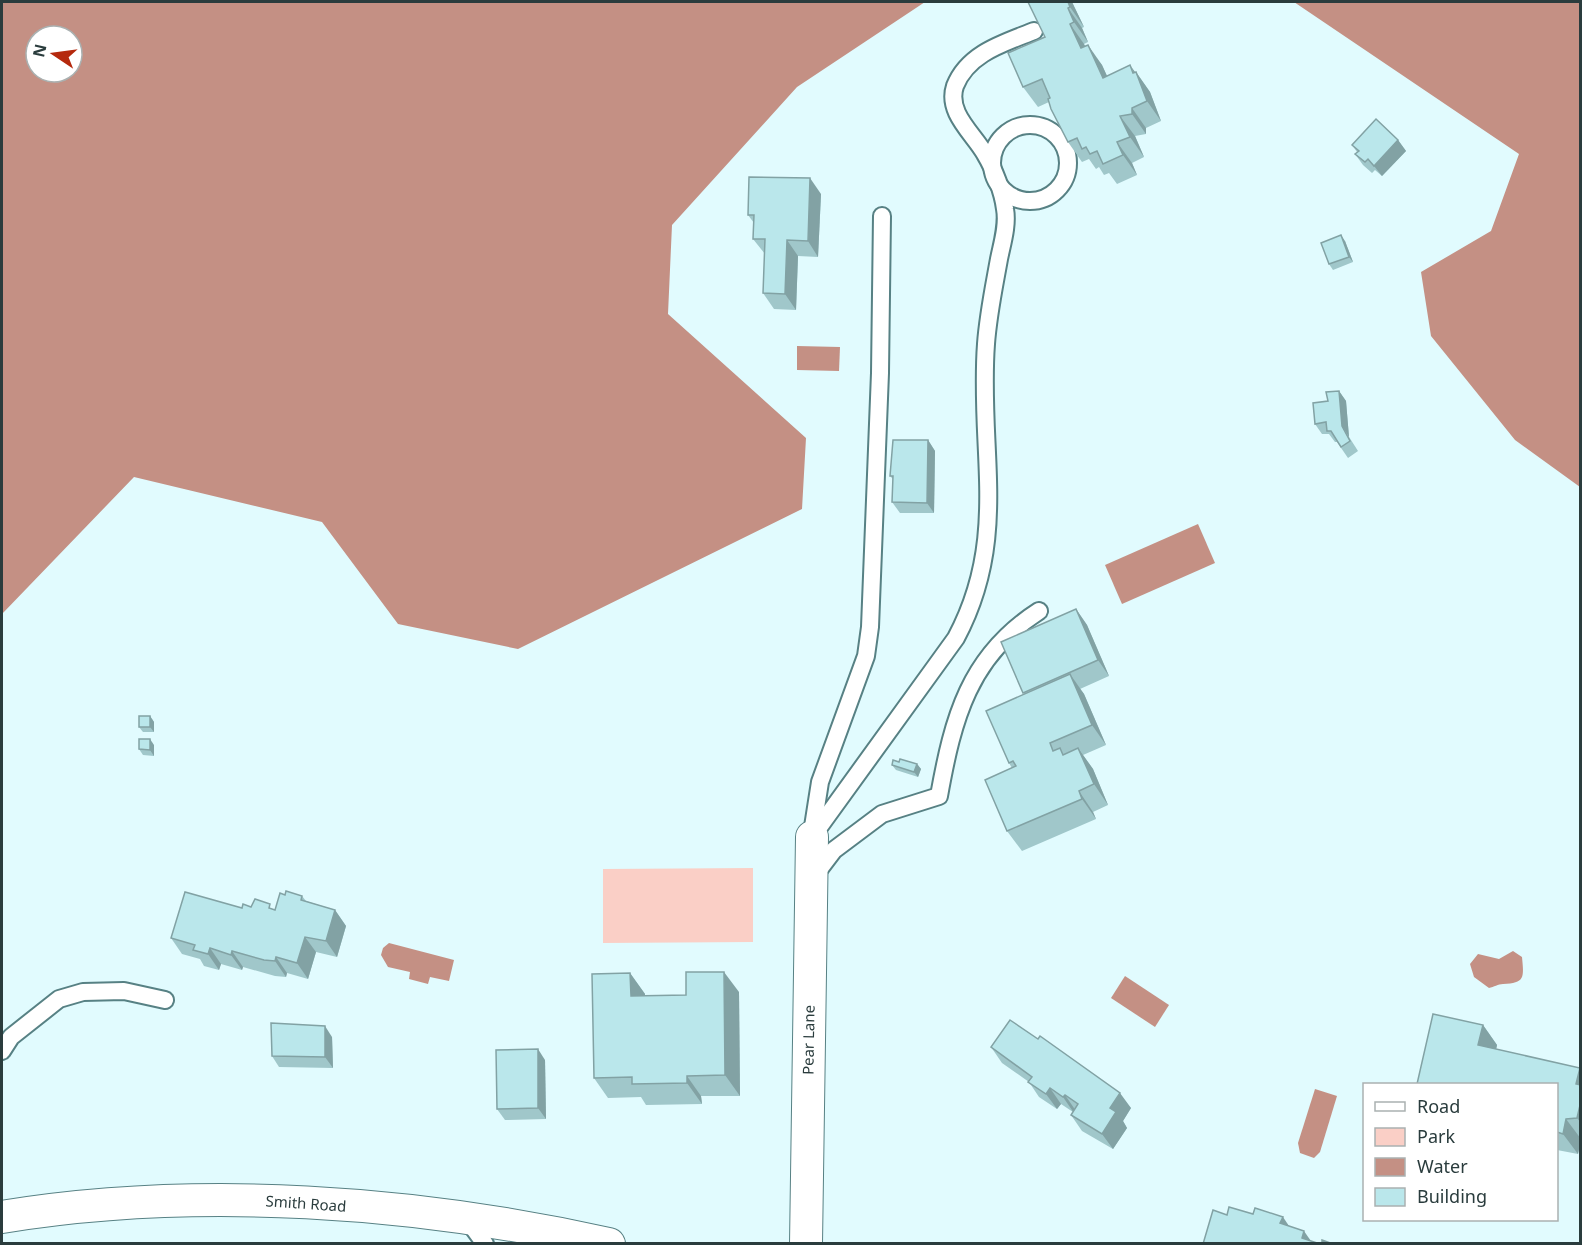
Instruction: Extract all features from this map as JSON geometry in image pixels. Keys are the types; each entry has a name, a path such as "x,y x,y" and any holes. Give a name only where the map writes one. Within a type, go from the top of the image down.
{"street":[{"name":"Pear Lane","path":"806,1244 812,837"},
{"name":"Smith Road","path":"2,1217 46,1209 245,1200 465,1217 609,1244"}],"lane":[{"path":"812,837 945,655 968,615 979,585 988,538 986,346 1006,210 985,154 966,130 957,111 954,88 968,63 995,46 1034,32"},
{"path":"1025,124 1044,128 1060,139 1067,150 1067,174 1052,194 1042,199 1018,199 1007,194 993,174 992,160 995,148 1002,136 1012,128 1025,124"},
{"path":"812,837 820,782 866,656 870,627 880,373 882,216"},
{"path":"811,881 834,850 882,814 939,796 951,735 979,672 1002,640 1040,611"},
{"path":"2,1051 11,1036 60,999 83,992 124,991 165,1000"},
{"path":"465,1217 485,1244"}],"green space":[{"path":"753,868 753,942 603,943 603,869"}],"water":[{"path":"2,2 925,2 797,87 672,225 668,314 806,438 802,509 518,649 398,624 322,522 134,477 2,614"},
{"path":"1294,2 1580,2 1580,487 1515,440 1431,336 1421,272 1491,231 1519,154"},
{"path":"797,346 840,347 839,371 797,370"},
{"path":"1198,524 1215,563 1122,604 1105,565"},
{"path":"389,943 454,960 449,981 430,977 428,984 409,979 410,972 388,967 381,955 383,948"},
{"path":"1513,951 1522,957 1523,975 1519,981 1489,988 1474,977 1470,964 1478,954 1499,959"},
{"path":"1125,976 1169,1005 1155,1027 1111,998"},
{"path":"1315,1089 1337,1096 1320,1152 1314,1158 1300,1153 1298,1143"}],"building":[{"path":"1028,2 1068,2 1074,22 1070,24 1081,48 1088,45 1103,78 1130,65 1133,73 1136,72 1147,101 1132,108 1132,114 1120,116 1130,137 1117,142 1123,155 1103,164 1097,151 1090,154 1086,147 1082,149 1077,138 1068,142 1051,109 1048,99 1050,98 1042,79 1023,87 1008,53 1045,37"},
{"path":"1376,119 1398,140 1374,166 1368,159 1365,162 1355,154 1359,151 1352,145"},
{"path":"749,177 810,178 808,241 787,240 785,294 763,293 765,239 753,239 754,215 748,215"},
{"path":"1341,235 1349,257 1329,264 1321,243"},
{"path":"1339,391 1342,426 1350,441 1341,447 1331,431 1327,431 1326,422 1315,424 1313,403 1328,401 1326,392"},
{"path":"893,440 928,440 927,503 892,502 893,476 890,476"},
{"path":"1076,609 1098,660 1023,693 1001,642"},
{"path":"1070,674 1092,725 1050,743 1053,751 1060,748 1063,755 1078,748 1094,784 1079,791 1082,799 1007,831 985,780 1016,766 1013,761 1009,763 986,711"},
{"path":"139,716 150,716 150,727 139,727"},
{"path":"139,739 150,739 150,750 139,749"},
{"path":"900,759 917,764 914,772 892,765 893,760 899,762"},
{"path":"286,891 302,896 301,900 335,910 326,941 305,937 297,963 276,957 275,961 264,960 232,951 231,955 210,948 208,954 193,950 195,945 171,938 185,892 242,908 243,904 251,907 255,899 270,904 269,908 275,910 280,893 285,895"},
{"path":"686,972 724,972 725,1075 687,1076 687,1083 632,1084 632,1077 594,1078 592,974 630,973 631,996 686,995"},
{"path":"1433,1014 1483,1025 1478,1045 1580,1068 1576,1084 1581,1085 1581,1101 1577,1118 1566,1119 1563,1134 1558,1132 1558,1083 1417,1083"},
{"path":"1010,1020 1038,1039 1040,1036 1120,1093 1110,1108 1116,1112 1102,1134 1071,1115 1078,1104 1050,1088 1046,1094 1028,1082 1032,1077 991,1047"},
{"path":"271,1023 325,1026 325,1057 272,1056"},
{"path":"538,1049 538,1108 497,1109 496,1050"},
{"path":"1229,1207 1253,1214 1255,1208 1283,1217 1280,1223 1304,1231 1302,1238 1320,1244 1203,1244 1213,1210 1227,1215"}]}
